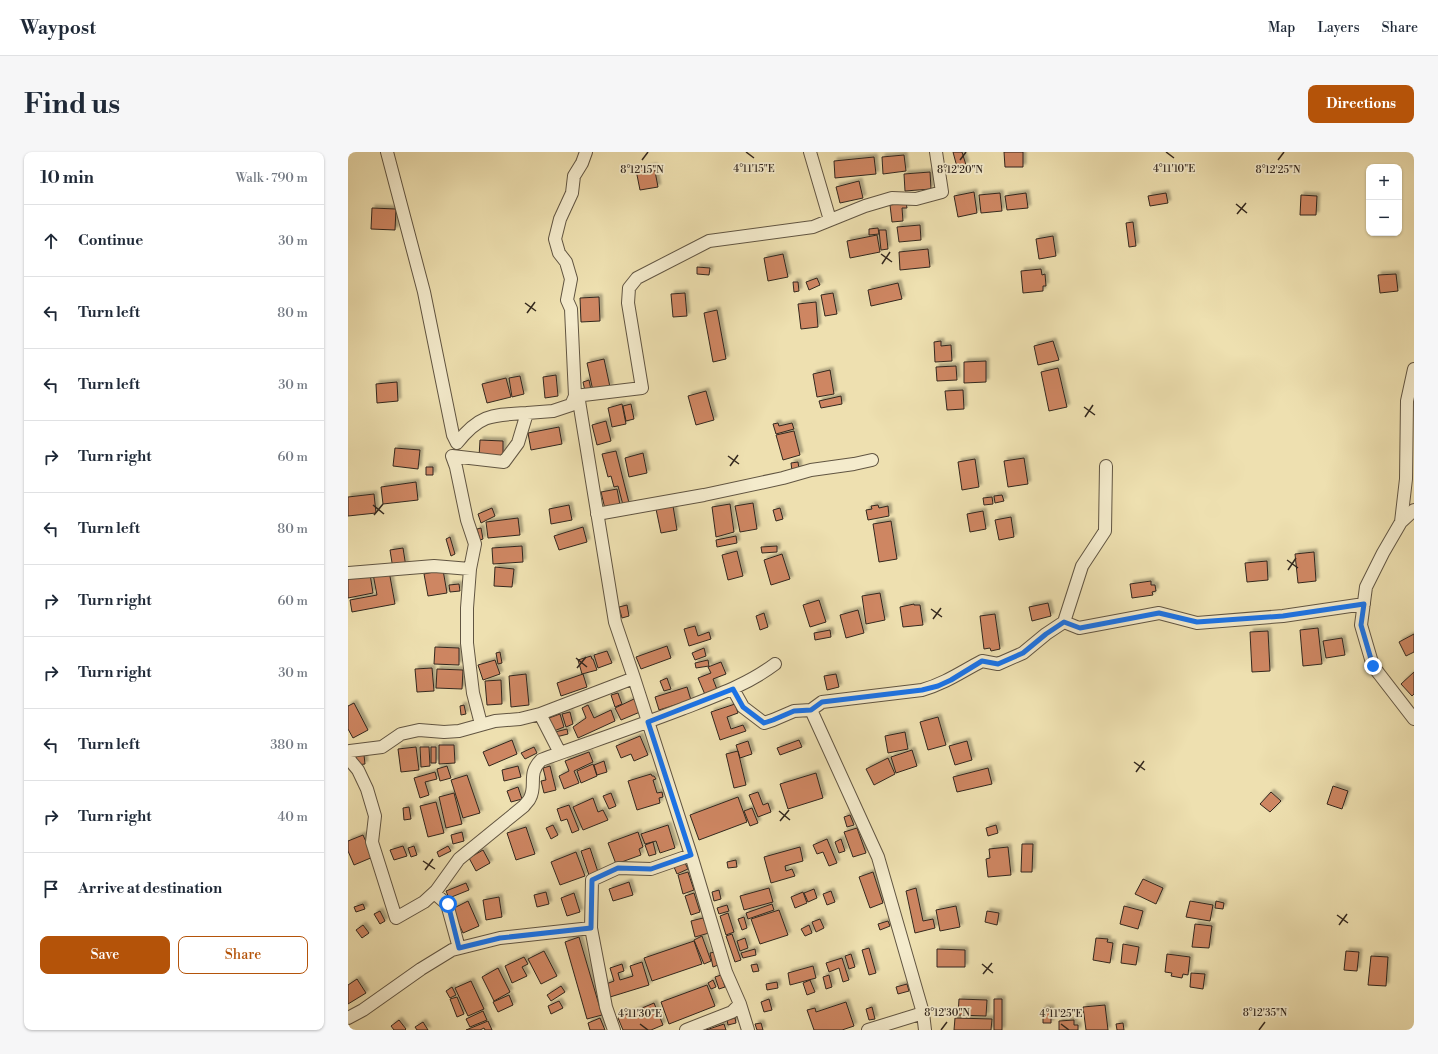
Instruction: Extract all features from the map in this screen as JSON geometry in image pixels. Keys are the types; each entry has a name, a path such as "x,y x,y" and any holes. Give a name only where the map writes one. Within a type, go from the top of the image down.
{"street":[{"path":"387,152 424,292 453,435 457,443 467,430 476,422 495,415 554,411 570,404 575,396 571,309 567,300 571,279 566,262 559,254 555,239 560,219 572,193 574,176 582,163 586,152"},
{"path":"810,152 830,220"},
{"path":"575,396 642,388 628,303 630,288 637,278 709,241 813,227 864,206 892,198 916,199 942,192 936,152"},
{"path":"1402,522 1406,479 1407,401 1414,369"},
{"path":"575,396 579,401 615,622 691,855 726,972 740,1004 748,1030"},
{"path":"481,724 473,693 467,643 466,608 470,569 475,544 467,520 452,456 504,462 518,442 527,413"},
{"path":"597,514 704,495 783,478 811,470 872,460"},
{"path":"733,689 743,707 764,723 794,711 811,710 822,702 899,694 938,686 982,661 998,664 1023,653 1046,634 1064,622 1082,566 1105,531 1106,466"},
{"path":"1414,510 1402,522 1383,553 1366,587 1361,625 1373,666 1414,718"},
{"path":"348,573 434,566 470,569"},
{"path":"1064,622 1080,628 1159,613 1197,622 1283,616 1364,604"},
{"path":"634,678 540,714 520,719 495,721 458,731 444,732 419,730 401,734 382,747 349,754 367,789 375,816 372,842 396,918 424,902 434,893 459,859 524,806 530,799 533,772 541,760 648,722 733,689 757,677 775,664"},
{"path":"811,710 878,857 923,1013 925,1030"},
{"path":"540,714 560,753"},
{"path":"614,1030 606,1007 591,928 592,880 618,868 651,869 691,855"},
{"path":"434,893 448,904 459,948"},
{"path":"348,1018 363,1010 421,969 452,950 500,938 591,928"},
{"path":"686,1030 732,1012 740,1004"},
{"path":"868,1030 923,1013"}],"building":[{"path":"953,152 962,152 966,165 957,167"},
{"path":"1004,152 1023,152 1023,167 1005,167"},
{"path":"904,155 906,171 883,174 882,157"},
{"path":"874,157 876,174 835,178 834,161"},
{"path":"654,166 658,187 640,190 636,170"},
{"path":"930,172 931,189 905,191 904,174"},
{"path":"859,181 863,198 840,203 836,187"},
{"path":"974,192 977,213 958,217 954,196"},
{"path":"1000,193 1002,211 981,213 979,195"},
{"path":"1026,193 1028,208 1007,210 1005,196"},
{"path":"1166,193 1168,203 1150,206 1148,196"},
{"path":"1301,195 1317,196 1316,215 1300,215"},
{"path":"906,203 907,208 902,208 903,221 892,222 890,205"},
{"path":"372,208 396,209 395,230 371,229"},
{"path":"1133,222 1136,246 1129,247 1126,223"},
{"path":"920,225 921,240 899,242 897,227"},
{"path":"878,228 879,234 869,235 869,229"},
{"path":"879,230 886,230 888,249 881,250"},
{"path":"877,235 880,252 850,258 847,241"},
{"path":"1053,236 1056,256 1039,259 1036,239"},
{"path":"928,249 930,267 900,270 899,252"},
{"path":"783,254 788,277 768,281 764,258"},
{"path":"697,267 710,268 709,275 697,274"},
{"path":"1041,269 1042,275 1045,274 1046,286 1043,286 1043,291 1023,293 1021,271"},
{"path":"1396,274 1398,291 1380,293 1378,275"},
{"path":"817,278 820,285 809,290 806,282"},
{"path":"793,282 798,282 799,291 794,292"},
{"path":"898,283 902,299 871,306 868,290"},
{"path":"685,293 687,316 673,317 671,294"},
{"path":"833,293 837,314 825,316 821,295"},
{"path":"599,297 600,321 581,322 580,298"},
{"path":"816,302 818,327 801,329 798,304"},
{"path":"717,310 726,359 713,362 704,313"},
{"path":"941,341 941,346 951,345 952,361 935,362 934,342"},
{"path":"1053,341 1059,360 1038,365 1034,346"},
{"path":"604,359 610,387 593,391 587,363"},
{"path":"986,361 986,382 964,383 964,362"},
{"path":"956,366 957,380 937,381 936,367"},
{"path":"1058,368 1067,407 1049,411 1041,372"},
{"path":"830,370 834,394 817,397 813,374"},
{"path":"556,375 558,396 545,398 543,377"},
{"path":"520,376 524,394 512,397 509,378"},
{"path":"506,378 511,397 487,403 482,384"},
{"path":"589,380 591,390 585,391 583,382"},
{"path":"397,382 398,401 377,403 376,384"},
{"path":"963,390 964,409 947,410 945,391"},
{"path":"706,391 714,420 696,425 688,396"},
{"path":"841,396 842,404 821,408 819,401"},
{"path":"622,404 626,424 612,427 608,408"},
{"path":"631,404 634,419 626,421 623,406"},
{"path":"606,421 611,441 597,445 592,425"},
{"path":"778,423 779,426 792,423 794,429 776,434 773,424"},
{"path":"559,427 562,444 531,450 528,433"},
{"path":"794,431 800,455 783,460 776,435"},
{"path":"480,440 503,441 503,457 479,457"},
{"path":"395,448 420,450 418,469 393,466"},
{"path":"616,451 629,503 623,505 618,486 614,487 611,476 608,477 602,454"},
{"path":"643,453 647,473 629,477 625,458"},
{"path":"1024,458 1028,484 1008,487 1004,461"},
{"path":"975,459 979,487 962,490 958,462"},
{"path":"798,462 799,469 792,471 791,463"},
{"path":"426,467 433,467 433,475 426,475"},
{"path":"416,482 418,500 383,504 381,487"},
{"path":"617,489 620,505 605,509 601,492"},
{"path":"374,494 376,513 348,516 348,497"},
{"path":"1002,495 1004,501 995,503 994,496"},
{"path":"992,497 993,504 984,505 983,498"},
{"path":"753,503 757,529 740,532 735,506"},
{"path":"730,504 734,532 716,537 712,507"},
{"path":"569,505 572,520 551,524 549,509"},
{"path":"878,505 879,508 888,506 889,516 868,520 866,510 872,509 871,506"},
{"path":"673,506 677,530 661,533 656,509"},
{"path":"492,508 495,516 481,523 478,514"},
{"path":"780,508 783,519 776,521 773,510"},
{"path":"983,511 986,529 970,532 967,514"},
{"path":"1011,517 1014,537 999,540 995,520"},
{"path":"518,518 520,535 488,538 486,522"},
{"path":"891,521 897,559 879,562 873,524"},
{"path":"583,527 587,542 559,550 554,536"},
{"path":"481,528 483,539 480,540 477,529"},
{"path":"736,536 737,543 717,547 716,540"},
{"path":"450,537 455,554 451,556 446,539"},
{"path":"522,546 523,562 493,564 492,548"},
{"path":"777,546 777,552 762,553 761,547"},
{"path":"403,548 406,567 393,569 390,550"},
{"path":"737,551 743,576 728,580 722,555"},
{"path":"1314,552 1316,581 1298,583 1295,554"},
{"path":"782,554 790,579 771,585 764,560"},
{"path":"1267,561 1268,580 1247,582 1245,563"},
{"path":"495,567 514,569 512,587 494,586"},
{"path":"443,570 447,593 428,596 424,574"},
{"path":"389,571 395,604 352,612 350,600 377,595 373,574"},
{"path":"370,574 373,593 348,598 348,578"},
{"path":"1151,581 1151,585 1155,585 1156,591 1152,592 1153,595 1132,598 1130,584"},
{"path":"459,584 460,591 450,592 449,585"},
{"path":"880,593 885,620 866,624 862,596"},
{"path":"819,600 826,622 810,627 803,605"},
{"path":"1048,603 1051,616 1032,621 1029,607"},
{"path":"914,604 920,605 923,625 903,627 900,607"},
{"path":"627,605 629,616 622,618 619,607"},
{"path":"858,610 864,633 846,638 840,615"},
{"path":"764,613 768,627 760,630 756,616"},
{"path":"995,614 1000,649 991,651 990,648 984,649 980,616"},
{"path":"695,626 698,636 709,632 711,639 689,646 684,629"},
{"path":"1318,628 1322,664 1303,666 1300,630"},
{"path":"830,630 831,637 815,640 814,633"},
{"path":"1268,631 1270,671 1252,672 1250,632"},
{"path":"1414,634 1414,652 1406,656 1399,642"},
{"path":"1342,638 1345,655 1326,658 1323,641"},
{"path":"667,646 671,658 641,669 636,657"},
{"path":"435,647 459,648 459,665 434,664"},
{"path":"704,648 706,656 695,660 692,653"},
{"path":"607,651 612,663 598,668 594,655"},
{"path":"500,652 502,663 498,664 496,653"},
{"path":"591,656 597,670 582,674 578,660"},
{"path":"495,660 500,674 483,680 478,665"},
{"path":"708,660 709,666 696,668 695,663"},
{"path":"721,662 726,674 713,679 718,692 706,697 698,678 711,673 708,667"},
{"path":"432,668 434,691 417,692 415,669"},
{"path":"437,669 463,670 462,689 436,688"},
{"path":"1414,672 1414,694 1412,696 1401,684"},
{"path":"526,674 529,705 511,707 509,676"},
{"path":"583,674 587,687 561,696 557,683"},
{"path":"836,674 839,687 827,690 824,676"},
{"path":"667,678 671,689 664,691 660,681"},
{"path":"501,680 502,704 487,705 485,681"},
{"path":"687,687 691,700 659,710 655,697"},
{"path":"618,693 622,704 615,707 611,695"},
{"path":"634,699 640,712 621,720 615,708"},
{"path":"354,703 368,730 353,738 348,729 348,706"},
{"path":"735,704 738,713 727,717 731,729 743,725 746,731 720,740 711,712"},
{"path":"464,705 466,714 461,715 460,706"},
{"path":"588,705 594,718 611,710 615,721 578,738 573,727 586,718 582,708"},
{"path":"570,712 573,724 566,727 562,714"},
{"path":"560,714 564,727 554,731 549,718"},
{"path":"938,717 946,745 928,750 920,722"},
{"path":"567,729 568,734 556,737 555,732"},
{"path":"905,732 908,749 888,753 885,736"},
{"path":"640,736 648,755 634,761 631,754 621,758 616,746"},
{"path":"512,740 517,754 489,766 483,752"},
{"path":"799,740 802,747 780,755 777,748"},
{"path":"748,741 752,754 740,758 736,745"},
{"path":"967,741 972,760 955,765 949,746"},
{"path":"439,745 454,745 455,763 439,764"},
{"path":"416,747 419,770 401,772 398,749"},
{"path":"420,747 429,747 430,766 421,767"},
{"path":"431,747 436,747 436,763 431,763"},
{"path":"534,747 537,753 525,759 521,753"},
{"path":"912,750 917,766 896,773 891,757"},
{"path":"738,751 746,785 734,788 726,754"},
{"path":"589,752 593,762 574,771 579,783 564,789 559,776 569,771 565,761"},
{"path":"364,755 365,764 357,765 356,756"},
{"path":"888,758 895,774 874,785 866,769"},
{"path":"604,761 607,772 597,775 594,765"},
{"path":"593,764 597,776 581,783 577,771"},
{"path":"447,766 451,778 440,781 437,769"},
{"path":"518,766 521,777 504,781 502,770"},
{"path":"550,766 556,790 544,793 541,781 546,780 543,768"},
{"path":"988,768 992,784 957,792 953,777"},
{"path":"435,772 437,779 425,782 429,795 420,798 414,778"},
{"path":"816,773 823,798 788,809 780,784"},
{"path":"651,774 656,779 653,780 657,793 662,792 663,797 659,798 660,803 637,810 628,781"},
{"path":"467,775 480,813 463,818 451,780"},
{"path":"1333,786 1348,791 1342,809 1327,804"},
{"path":"518,787 522,799 511,802 507,791"},
{"path":"758,792 763,805 768,803 771,812 758,817 749,795"},
{"path":"1271,792 1281,801 1270,812 1260,804"},
{"path":"454,793 462,824 446,828 439,797"},
{"path":"611,793 616,806 609,809 603,796"},
{"path":"738,797 747,822 699,840 690,815"},
{"path":"593,798 598,812 603,810 608,820 583,830 573,807"},
{"path":"436,802 444,833 428,837 420,806"},
{"path":"569,805 579,830 572,833 567,819 561,821 557,809"},
{"path":"409,807 411,819 404,820 403,808"},
{"path":"752,808 758,823 750,826 744,811"},
{"path":"850,815 854,825 847,827 844,817"},
{"path":"553,825 558,835 551,839 546,828"},
{"path":"668,825 675,848 660,853 656,841 645,844 641,834"},
{"path":"996,825 998,833 988,836 986,828"},
{"path":"526,827 535,854 516,860 507,833"},
{"path":"857,828 866,853 853,857 844,832"},
{"path":"462,832 464,841 453,844 451,835"},
{"path":"638,832 643,847 639,849 641,855 616,864 608,843"},
{"path":"363,835 373,857 354,865 348,851 348,841"},
{"path":"827,839 837,863 829,866 823,852 817,854 813,845"},
{"path":"841,839 845,851 839,853 835,842"},
{"path":"653,842 656,854 649,856 645,845"},
{"path":"1022,844 1033,844 1032,872 1021,872"},
{"path":"403,846 407,856 394,860 390,850"},
{"path":"414,846 417,855 411,857 408,848"},
{"path":"448,846 451,851 439,857 437,852"},
{"path":"800,847 803,861 785,866 786,871 792,869 795,876 771,883 764,857"},
{"path":"1008,847 1011,875 988,877 986,859 990,858 989,849"},
{"path":"590,848 598,872 589,875 581,851"},
{"path":"483,850 490,863 476,871 469,858"},
{"path":"576,852 585,876 560,885 551,862"},
{"path":"736,860 737,867 728,868 727,862"},
{"path":"685,863 688,869 677,874 674,867"},
{"path":"688,872 694,890 683,894 678,875"},
{"path":"873,872 883,903 870,908 859,877"},
{"path":"1143,879 1163,888 1156,904 1135,894"},
{"path":"629,882 633,895 613,901 609,889"},
{"path":"466,883 469,890 449,898 446,891"},
{"path":"769,888 773,902 744,910 740,896"},
{"path":"916,888 923,921 933,919 935,928 915,933 906,891"},
{"path":"814,889 817,898 808,902 804,893"},
{"path":"719,890 721,899 714,901 712,892"},
{"path":"831,891 835,902 827,905 823,894"},
{"path":"546,892 549,904 537,907 534,895"},
{"path":"803,892 807,903 795,908 791,897"},
{"path":"574,893 580,912 567,916 561,898"},
{"path":"694,893 700,912 691,915 685,896"},
{"path":"499,897 502,917 486,920 483,900"},
{"path":"468,901 479,926 463,933 452,909"},
{"path":"1190,901 1213,905 1210,921 1186,917"},
{"path":"1216,901 1224,903 1223,909 1215,908"},
{"path":"363,904 365,909 356,912 354,907"},
{"path":"772,904 774,910 748,919 746,913"},
{"path":"727,905 729,911 719,914 717,908"},
{"path":"956,906 960,927 940,931 936,910"},
{"path":"1124,906 1143,911 1138,929 1120,924"},
{"path":"779,910 788,935 760,944 751,919"},
{"path":"380,911 385,921 380,924 374,914"},
{"path":"987,911 999,913 997,925 985,922"},
{"path":"728,913 734,932 726,935 720,916"},
{"path":"744,917 747,928 742,930 738,919"},
{"path":"703,918 709,933 695,937 691,921"},
{"path":"820,919 824,928 816,932 812,922"},
{"path":"888,921 890,926 880,930 878,924"},
{"path":"1195,924 1212,926 1209,948 1192,947"},
{"path":"363,925 369,933 362,938 356,930"},
{"path":"809,925 812,933 805,936 801,929"},
{"path":"732,934 741,960 735,962 726,936"},
{"path":"702,936 711,961 704,964 694,940"},
{"path":"579,937 602,1015 587,1019 565,942"},
{"path":"745,938 748,948 740,951 737,941"},
{"path":"1096,938 1108,939 1107,942 1113,943 1110,963 1093,960"},
{"path":"694,941 702,964 652,981 644,958"},
{"path":"1123,944 1139,947 1136,965 1121,963"},
{"path":"869,948 876,973 869,975 862,950"},
{"path":"755,949 756,955 743,958 741,953"},
{"path":"937,949 965,950 965,967 937,967"},
{"path":"544,951 557,976 541,984 528,959"},
{"path":"1346,951 1359,952 1357,971 1344,970"},
{"path":"715,952 718,965 713,967 710,953"},
{"path":"851,954 855,967 849,969 845,956"},
{"path":"1167,954 1190,957 1188,975 1183,974 1182,978 1171,976 1172,973 1165,972"},
{"path":"1371,956 1388,957 1386,986 1368,985"},
{"path":"524,957 528,964 522,967 527,976 512,983 505,966"},
{"path":"842,958 849,980 843,982 839,968 829,972 826,963"},
{"path":"642,962 649,985 610,997 606,984 614,981 610,968 622,964 624,971 618,973 620,980 633,976 630,966"},
{"path":"757,964 759,971 753,972 751,965"},
{"path":"813,966 816,978 790,985 788,973"},
{"path":"498,968 510,992 494,1001 482,977"},
{"path":"1191,973 1205,974 1203,989 1190,987"},
{"path":"721,975 725,987 719,989 715,977"},
{"path":"829,975 832,987 826,989 823,977"},
{"path":"357,979 366,993 348,1004 348,985"},
{"path":"713,980 716,987 711,989 708,983"},
{"path":"810,980 815,992 807,995 803,983"},
{"path":"471,981 484,1009 468,1016 455,988"},
{"path":"777,982 778,988 767,990 766,984"},
{"path":"907,984 909,991 898,994 896,987"},
{"path":"707,985 715,1006 669,1024 661,1002"},
{"path":"561,986 565,992 551,1001 547,995"},
{"path":"452,987 456,995 450,998 446,991"},
{"path":"509,995 513,1005 498,1012 493,1002"},
{"path":"457,997 464,1014 457,1017 450,999"},
{"path":"769,999 772,1010 764,1012 761,1002"},
{"path":"959,999 987,1000 986,1016 958,1015"},
{"path":"994,999 1002,999 1002,1030 994,1030"},
{"path":"559,1001 563,1008 551,1014 548,1006"},
{"path":"846,1002 854,1026 842,1030 814,1030 807,1010 815,1008 816,1012"},
{"path":"654,1003 663,1025 651,1030 623,1030 618,1018"},
{"path":"1105,1005 1108,1030 1086,1030 1083,1007"},
{"path":"872,1007 875,1019 869,1020 866,1009"},
{"path":"1043,1008 1051,1008 1051,1023 1043,1023"},
{"path":"483,1011 487,1020 470,1027 466,1019"},
{"path":"600,1018 605,1030 590,1030 588,1023"},
{"path":"735,1018 736,1023 728,1025 727,1020"},
{"path":"955,1018 992,1019 991,1030 954,1030"},
{"path":"399,1020 406,1029 405,1030 394,1030 391,1026"},
{"path":"1074,1020 1074,1025 1078,1025 1078,1030 1059,1030 1059,1021"},
{"path":"488,1021 492,1030 485,1030 484,1028 480,1030 466,1030"},
{"path":"423,1022 428,1030 417,1030 415,1027"},
{"path":"761,1023 763,1030 757,1030 755,1024"},
{"path":"1123,1023 1124,1030 1117,1030 1116,1024"},
{"path":"724,1024 726,1030 706,1030"}],"route":[{"path":"448,904 459,948 500,938 591,928 592,880 618,868 651,869 691,855 648,722 733,689 743,707 764,723 794,711 811,710 822,702 899,694 938,686 951,680 968,668 982,661 998,664 1023,653 1046,634 1064,622 1080,628 1159,613 1197,622 1283,616 1364,604 1361,625 1373,666"}]}
